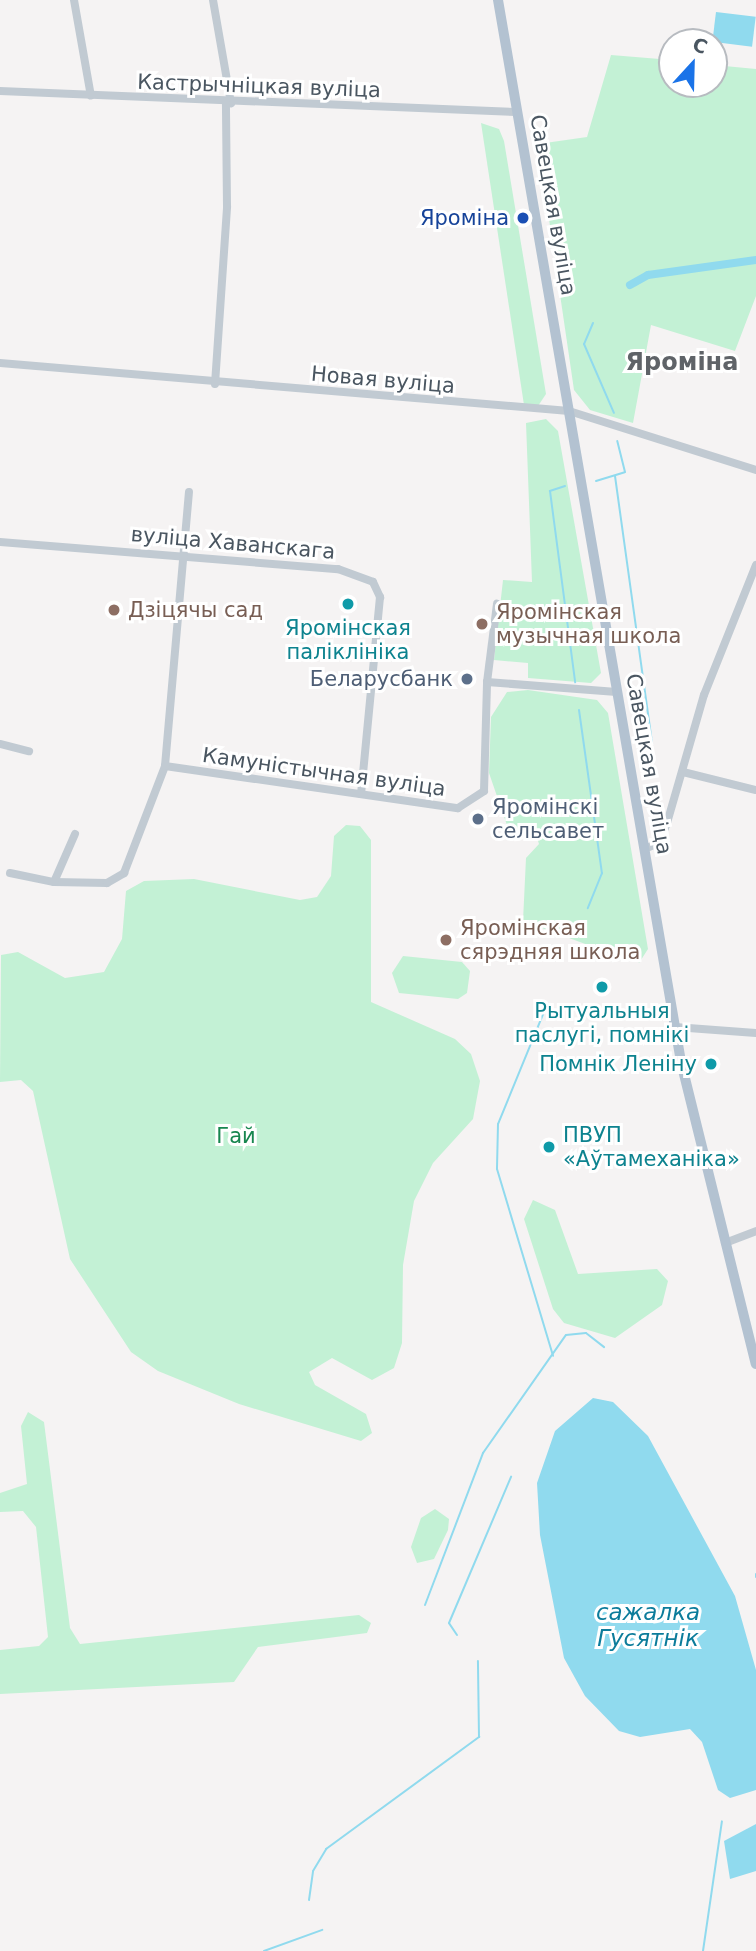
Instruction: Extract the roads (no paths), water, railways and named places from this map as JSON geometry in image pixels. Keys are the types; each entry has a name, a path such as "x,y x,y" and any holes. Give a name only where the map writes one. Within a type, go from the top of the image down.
{"main road":[{"name":"Савецкая вуліца","path":"498,0 675,1027 756,1364"}],"street":[{"path":"74,0 91,96"},
{"path":"213,0 228,103 227,206 215,384"},
{"name":"Кастрычніцкая вуліца","path":"0,91 228,103 517,112"},
{"name":"Новая вуліца","path":"0,363 215,384 569,411 756,470"},
{"path":"10,873 54,882 107,883 124,873 166,766 189,492"},
{"name":"вуліца Хаванскага","path":"0,542 338,569 373,582 380,597 361,794"},
{"path":"644,849 659,843 714,665 756,565"},
{"name":"Камуністычная вуліца","path":"166,766 361,794 433,808 471,802 484,791 487,682 497,604"},
{"path":"487,682 617,692"},
{"path":"0,744 29,751"},
{"path":"683,772 756,790"},
{"path":"54,882 75,834"},
{"path":"675,1027 756,1033"},
{"path":"725,1243 756,1231"}],"water":[{"path":"716,12 756,17 752,47 728,44 728,28 714,28"},
{"name":"сажалка Гусятнік","path":"593,1398 613,1402 648,1436 735,1596 756,1670 756,1790 730,1798 718,1790 702,1742 690,1729 640,1737 619,1731 585,1696 564,1658 540,1535 537,1483 555,1431"},
{"path":"756,1824 756,1871 730,1879 724,1841"}],"waterway":[{"path":"630,285 648,275 756,260"},
{"path":"593,323 584,344 614,413"},
{"path":"596,481 625,472 617,441"},
{"path":"615,476 652,743"},
{"path":"565,486 550,491 575,682"},
{"path":"579,710 602,873 588,908"},
{"path":"546,1007 498,1124 497,1169 553,1356"},
{"path":"425,1605 483,1453 566,1335 586,1333 604,1347"},
{"path":"457,1635 449,1623 511,1477"},
{"path":"309,1900 313,1871 326,1849 479,1737 478,1661"},
{"path":"703,1951 722,1821"},
{"path":"264,1951 322,1930"}],"place":[{"name":"Яроміна","path":"523,218"},
{"name":"Яромінская паліклініка","path":"348,604"},
{"name":"Дзіцячы сад","path":"114,610"},
{"name":"Яромінская музычная школа","path":"482,624"},
{"name":"Беларусбанк","path":"467,679"},
{"name":"Яромінскі сельсавет","path":"478,819"},
{"name":"Яромінская сярэдняя школа","path":"446,940"},
{"name":"Рытуальныя паслугі, помнікі","path":"602,987"},
{"name":"Помнік Леніну","path":"711,1064"},
{"name":"ПВУП «Аўтамеханіка»","path":"549,1147"}],"district":[{"name":"Яроміна","path":"682,363"}],"park label":[{"name":"Гай","path":"236,1136"}]}
